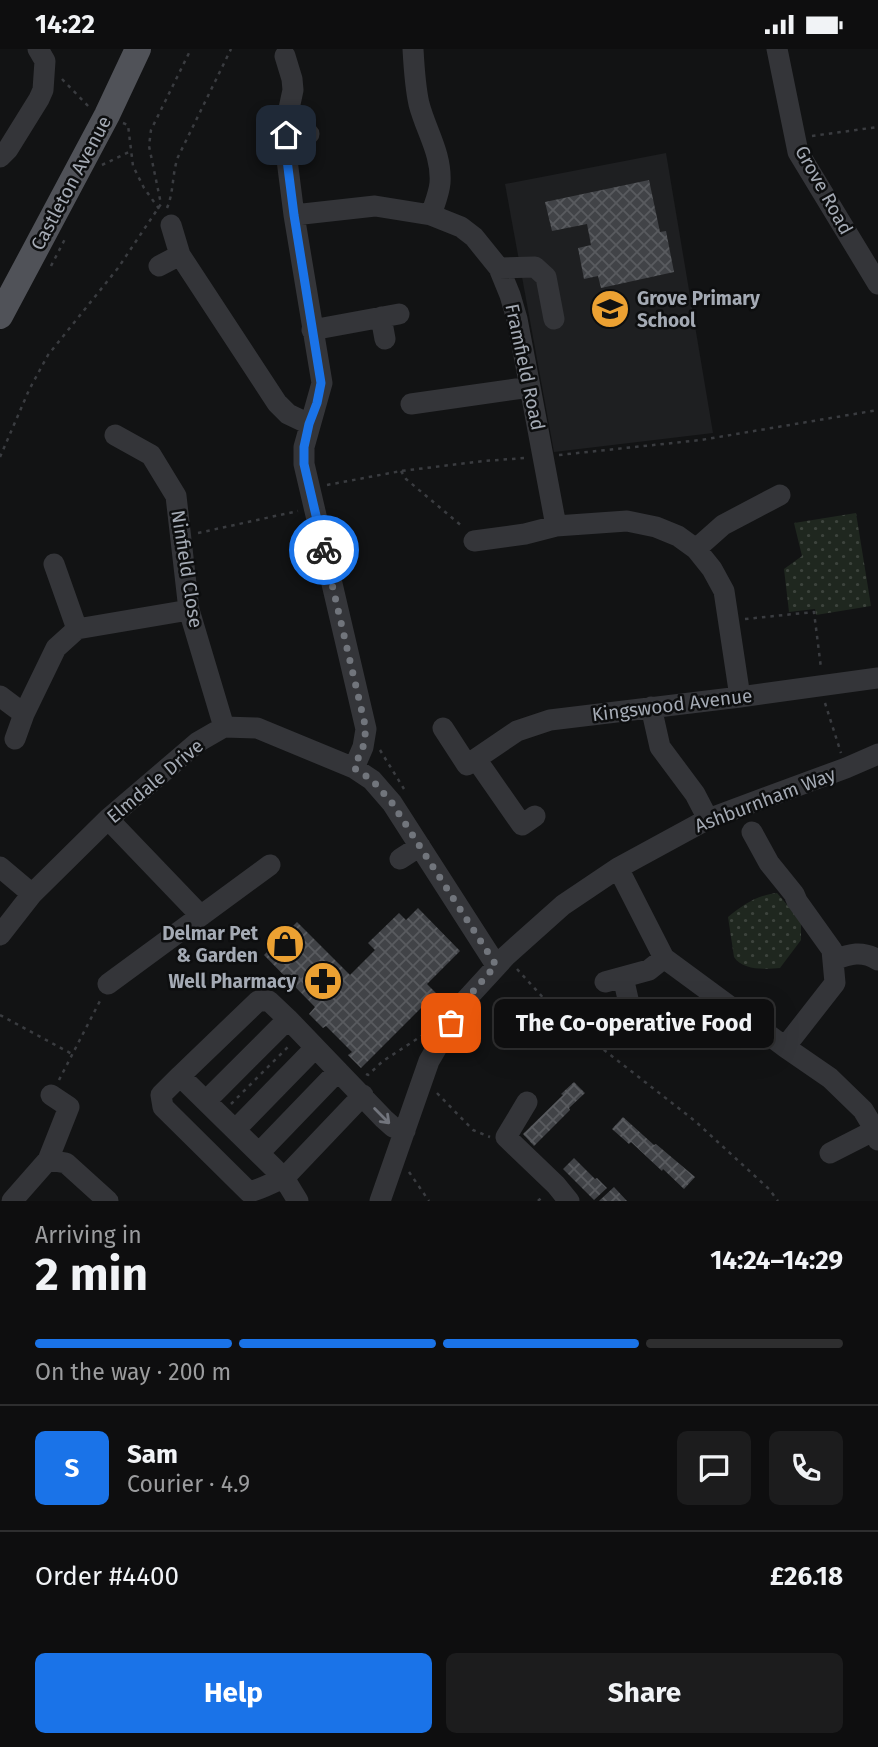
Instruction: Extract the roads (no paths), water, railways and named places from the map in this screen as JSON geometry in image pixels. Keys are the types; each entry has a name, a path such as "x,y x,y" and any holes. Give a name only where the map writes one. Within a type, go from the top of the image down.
{"main road":[{"name":"Castleton Avenue","path":"0,316 107,115 138,49"}],"street":[{"path":"413,49 420,107 437,151 439,165 440,184 431,215"},
{"name":"Grove Road","path":"777,49 798,152 878,284"},
{"path":"0,156 8,149 43,90 42,55"},
{"path":"285,57 293,90 286,152 321,383 304,447 304,464 366,729 363,747 354,768"},
{"path":"287,126 309,134"},
{"name":"Framfield Road","path":"294,215 375,206 431,215 461,227 474,237 499,268 513,307 556,526"},
{"path":"167,219 180,255 277,403 288,414 309,424"},
{"path":"159,266 180,255"},
{"path":"499,268 535,267 546,277 554,320"},
{"path":"312,330 390,315 384,339"},
{"path":"411,404 434,412 530,387"},
{"name":"Ninfield Close","path":"116,435 151,454 176,496 189,610 225,727"},
{"path":"696,549 723,525 780,495"},
{"path":"474,541 525,534 556,526 626,521 656,527 678,536 696,549 712,569 724,591 740,697"},
{"path":"54,564 77,629"},
{"path":"15,740 24,714 56,648 77,629 189,610"},
{"name":"Kingswood Avenue","path":"476,759 517,731 550,719 878,678"},
{"path":"0,696 24,714"},
{"path":"651,707 660,747 695,794 708,819"},
{"name":"Elmdale Drive","path":"0,935 32,894 108,819 198,742 225,727 257,728 354,768 372,780 392,803 501,961"},
{"path":"443,728 467,765 476,759 522,825 535,816"},
{"name":"Ashburnham Way","path":"380,1201 429,1061 462,1004 501,961 564,905 618,867 708,819 878,754"},
{"path":"108,819 201,916"},
{"path":"752,832 769,863 832,950 835,983 785,1047"},
{"path":"400,859 420,846"},
{"path":"108,984 270,865"},
{"path":"0,867 32,894"},
{"path":"618,867 664,958 830,1078 863,1110 876,1135 830,1153"},
{"path":"833,960 850,954 869,954 878,960"},
{"path":"628,999 614,980 649,970 664,958"},
{"path":"363,1095 284,1178 249,1192 163,1107 161,1095 258,1001 269,1001 302,1033 363,1095 393,1127 405,1131"},
{"path":"220,1115 302,1033"},
{"path":"220,1115 302,1033"},
{"path":"259,1153 338,1071"},
{"path":"180,1076 284,1178 298,1201"},
{"path":"12,1201 48,1160 69,1107 51,1095"},
{"path":"527,1102 498,1142 556,1185 569,1201"},
{"path":"48,1160 66,1163 108,1201"}],"place":[{"name":"Grove Primary School","path":"610,309"},
{"name":"Delmar Pet & Garden","path":"285,944"},
{"name":"Well Pharmacy","path":"323,981"},
{"name":"The Co-operative Food","path":"451,1023"}]}
